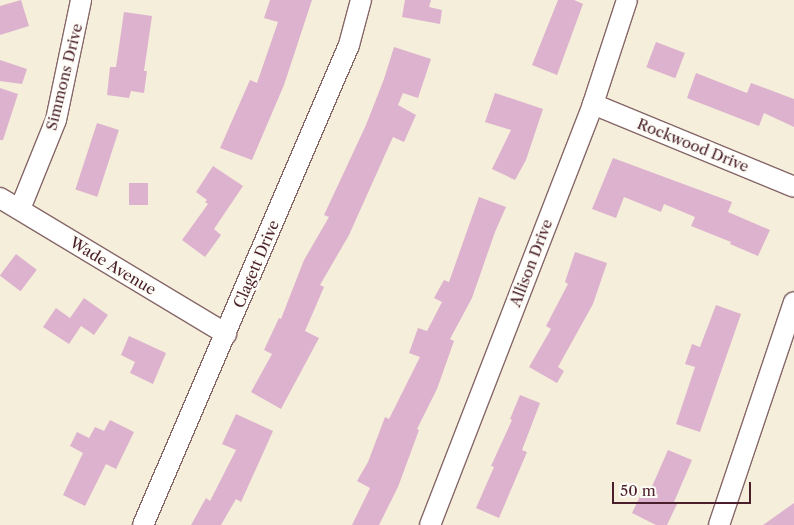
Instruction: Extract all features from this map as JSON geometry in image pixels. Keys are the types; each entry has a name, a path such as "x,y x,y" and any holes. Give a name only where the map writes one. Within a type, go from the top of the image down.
{"street":[{"name":"Simmons Drive","path":"20,209 56,120 81,0"},
{"name":"Clagett Drive","path":"143,525 349,45 361,0"},
{"name":"Allison Drive","path":"430,525 592,104 627,0"},
{"name":"Rockwood Drive","path":"592,104 794,187"},
{"name":"Wade Avenue","path":"0,198 226,334"},
{"path":"719,525 794,302"}],"building":[{"path":"21,0 29,26 0,35 0,6"},
{"path":"270,0 312,0 284,85 252,160 220,148 250,80 257,83 278,22 264,18"},
{"path":"405,0 431,0 429,7 442,10 440,24 402,17"},
{"path":"558,0 574,0 583,4 557,75 532,65"},
{"path":"124,12 152,16 144,71 147,71 144,93 131,91 129,98 107,95 110,67 116,67"},
{"path":"656,42 685,53 675,78 646,67"},
{"path":"394,47 431,59 418,98 403,93 398,105 416,115 404,142 393,137 349,235 320,285 324,287 305,331 319,338 281,409 251,392 272,354 264,350 279,318 281,319 304,260 329,217 324,215 366,125"},
{"path":"0,60 27,69 22,84 0,81"},
{"path":"696,73 747,93 751,83 794,99 794,127 764,113 759,126 687,98"},
{"path":"0,88 18,94 3,140 0,140"},
{"path":"495,93 543,109 526,160 515,180 492,169 511,130 485,122"},
{"path":"97,123 119,130 97,197 75,190"},
{"path":"613,158 732,202 728,212 770,230 758,256 730,244 731,242 691,226 695,217 664,204 661,212 624,197 616,218 592,209"},
{"path":"213,166 243,186 214,229 221,235 205,257 182,240 208,204 205,202 207,200 196,192"},
{"path":"129,183 148,183 148,205 129,205"},
{"path":"479,197 506,207 495,232 472,298 450,339 454,341 437,389 417,429 419,430 398,487 379,525 352,525 370,488 357,481 368,462 385,417 389,419 420,357 409,353 418,328 427,331 442,302 434,298 444,280 449,282"},
{"path":"575,252 607,263 593,304 558,367 564,371 557,383 529,367 551,329 546,326 568,284 565,282"},
{"path":"16,254 37,270 21,291 0,276"},
{"path":"84,298 108,315 94,335 81,326 69,344 43,327 56,308 70,318"},
{"path":"716,305 741,314 700,432 676,424 695,367 685,364 692,344 700,347"},
{"path":"129,336 166,353 153,384 130,373 135,362 121,355"},
{"path":"520,395 540,403 522,450 527,452 499,518 476,508 494,467 491,466 512,420 510,419"},
{"path":"236,414 273,431 241,502 236,499 221,525 191,525 206,498 210,501 236,450 222,444"},
{"path":"110,420 134,432 116,469 106,464 85,506 63,495 83,453 70,446 77,432 89,438 95,427 104,431"},
{"path":"668,450 692,460 674,502 677,504 667,525 656,525 632,513 644,488 650,491"},
{"path":"794,503 794,525 763,525"}]}
